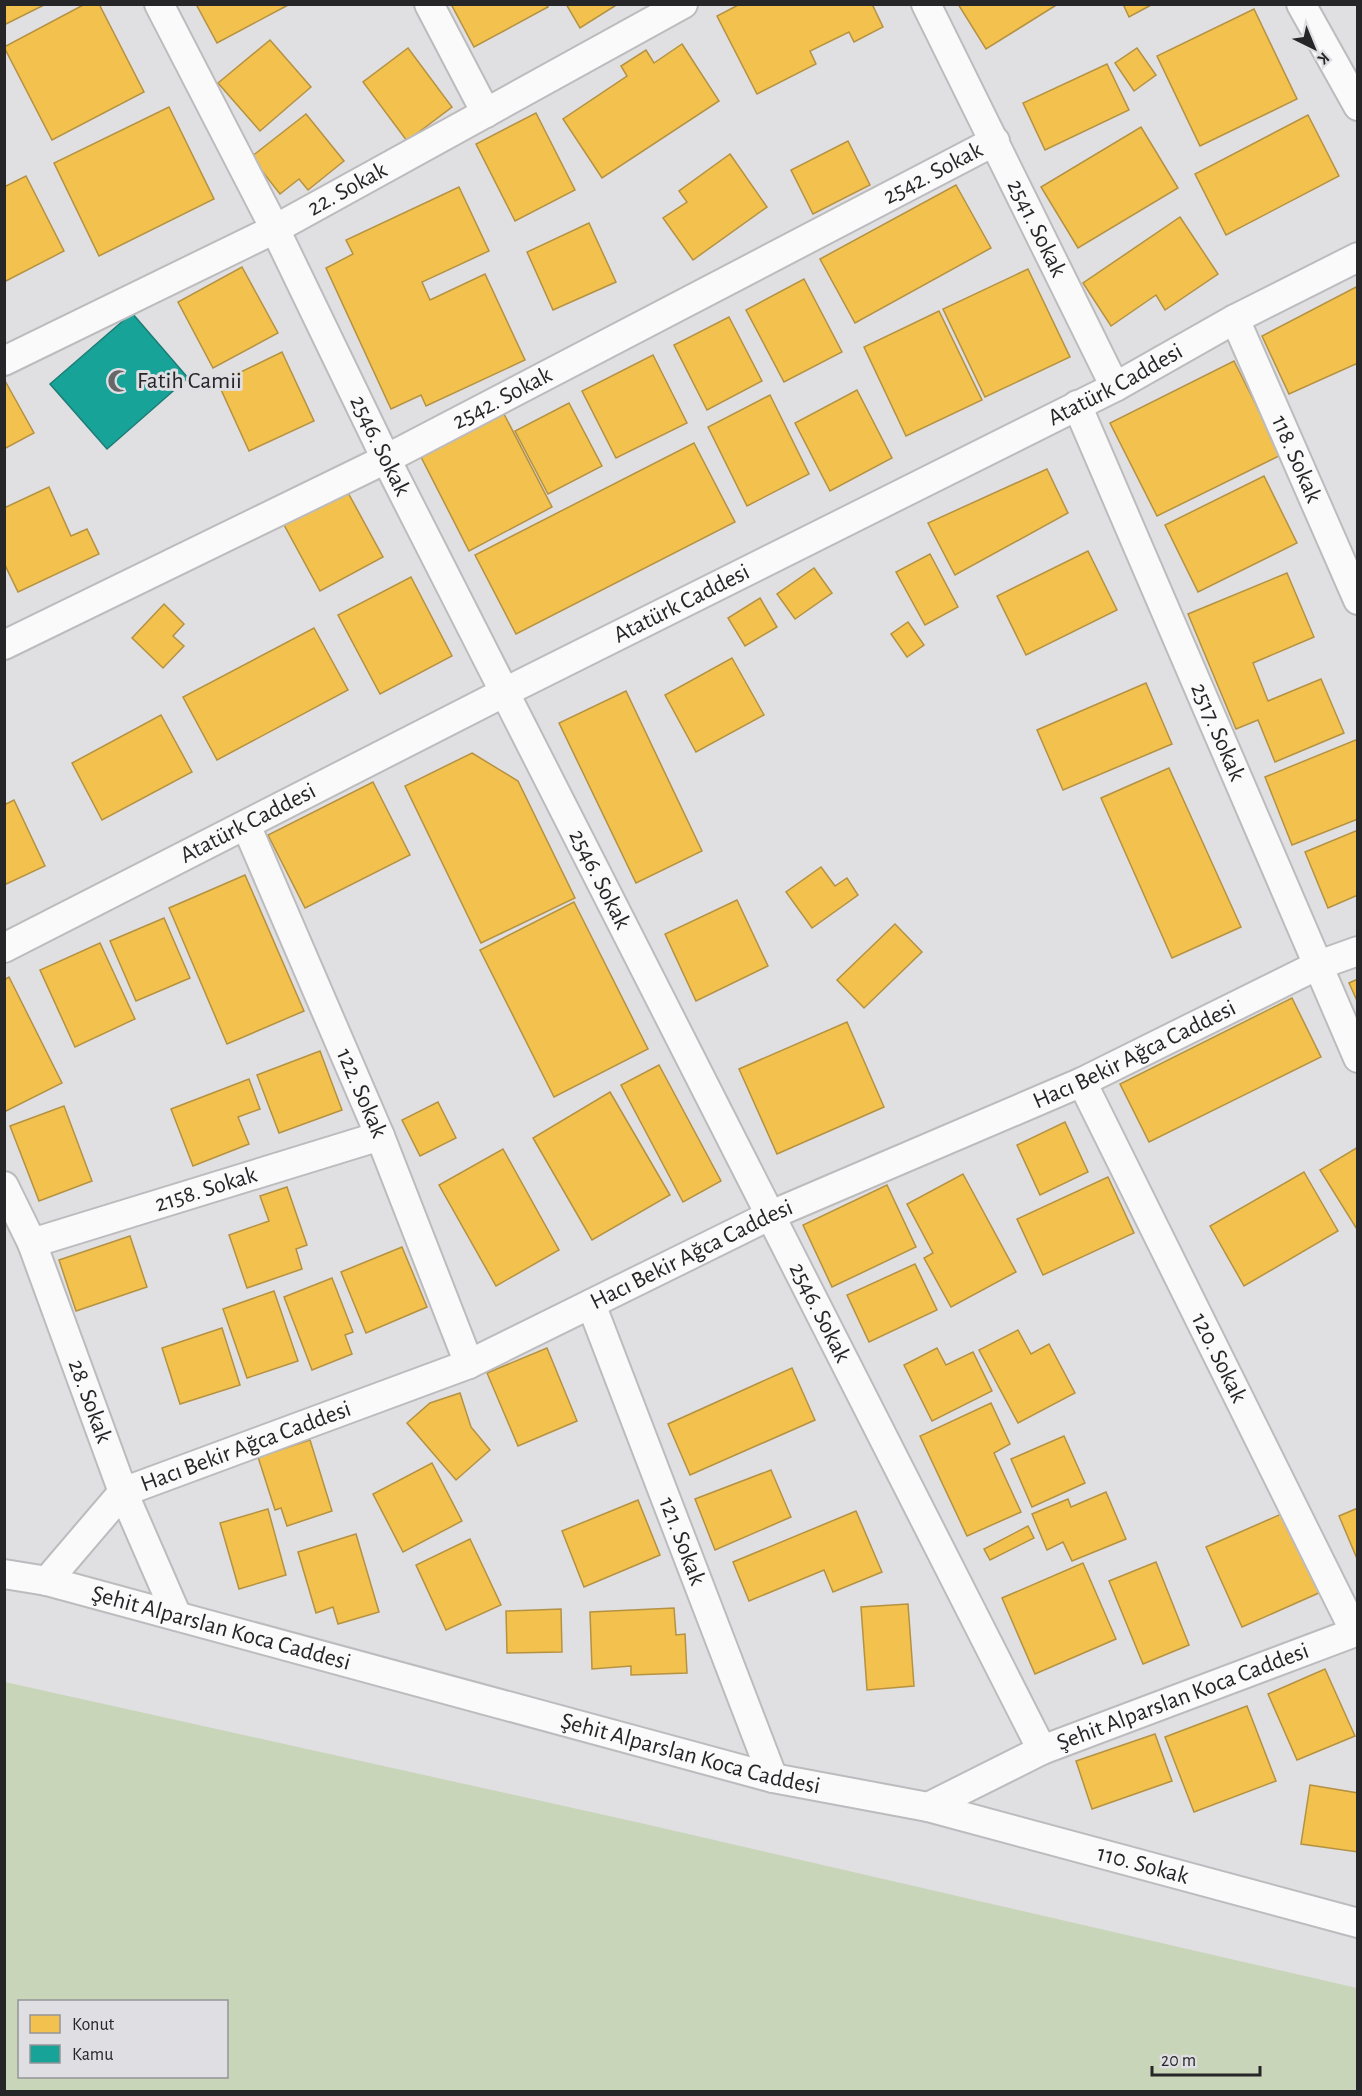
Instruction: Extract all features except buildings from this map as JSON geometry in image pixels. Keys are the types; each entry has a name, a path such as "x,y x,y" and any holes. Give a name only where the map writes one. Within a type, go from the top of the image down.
{"street":[{"name":"2546. Sokak","path":"159,4 275,229 386,459 1042,1750"},
{"path":"429,4 486,113"},
{"name":"22. Sokak","path":"4,361 275,229 683,4"},
{"name":"2541. Sokak","path":"926,4 1115,387"},
{"path":"1301,4 1358,106"},
{"name":"2542. Sokak","path":"4,645 386,459 995,141"},
{"name":"Atatürk Caddesi","path":"4,948 505,692 1115,387 1235,319 1358,257"},
{"name":"118. Sokak","path":"1235,319 1358,600"},
{"name":"2517. Sokak","path":"1077,405 1316,966 1358,1058"},
{"name":"122. Sokak","path":"246,825 380,1136 469,1364"},
{"name":"Hacı Bekir Ağca Caddesi","path":"47,1581 123,1492 469,1364 771,1215 1082,1082 1316,966 1358,951"},
{"name":"120. Sokak","path":"1082,1082 1356,1632"},
{"name":"2158. Sokak","path":"32,1243 380,1136"},
{"name":"28. Sokak","path":"4,1186 32,1243 123,1492 177,1616"},
{"name":"121. Sokak","path":"591,1304 773,1778"},
{"name":"Şehit Alparslan Koca Caddesi","path":"4,1574 47,1581 773,1778 928,1807 1042,1750 1356,1632"},
{"name":"110. Sokak","path":"928,1807 1358,1923"}],"green space":[{"path":"5,1682 645,1824 1357,1988 1357,2091 5,2091"}],"place":[{"name":"Fatih Camii","path":"119,381"}]}
